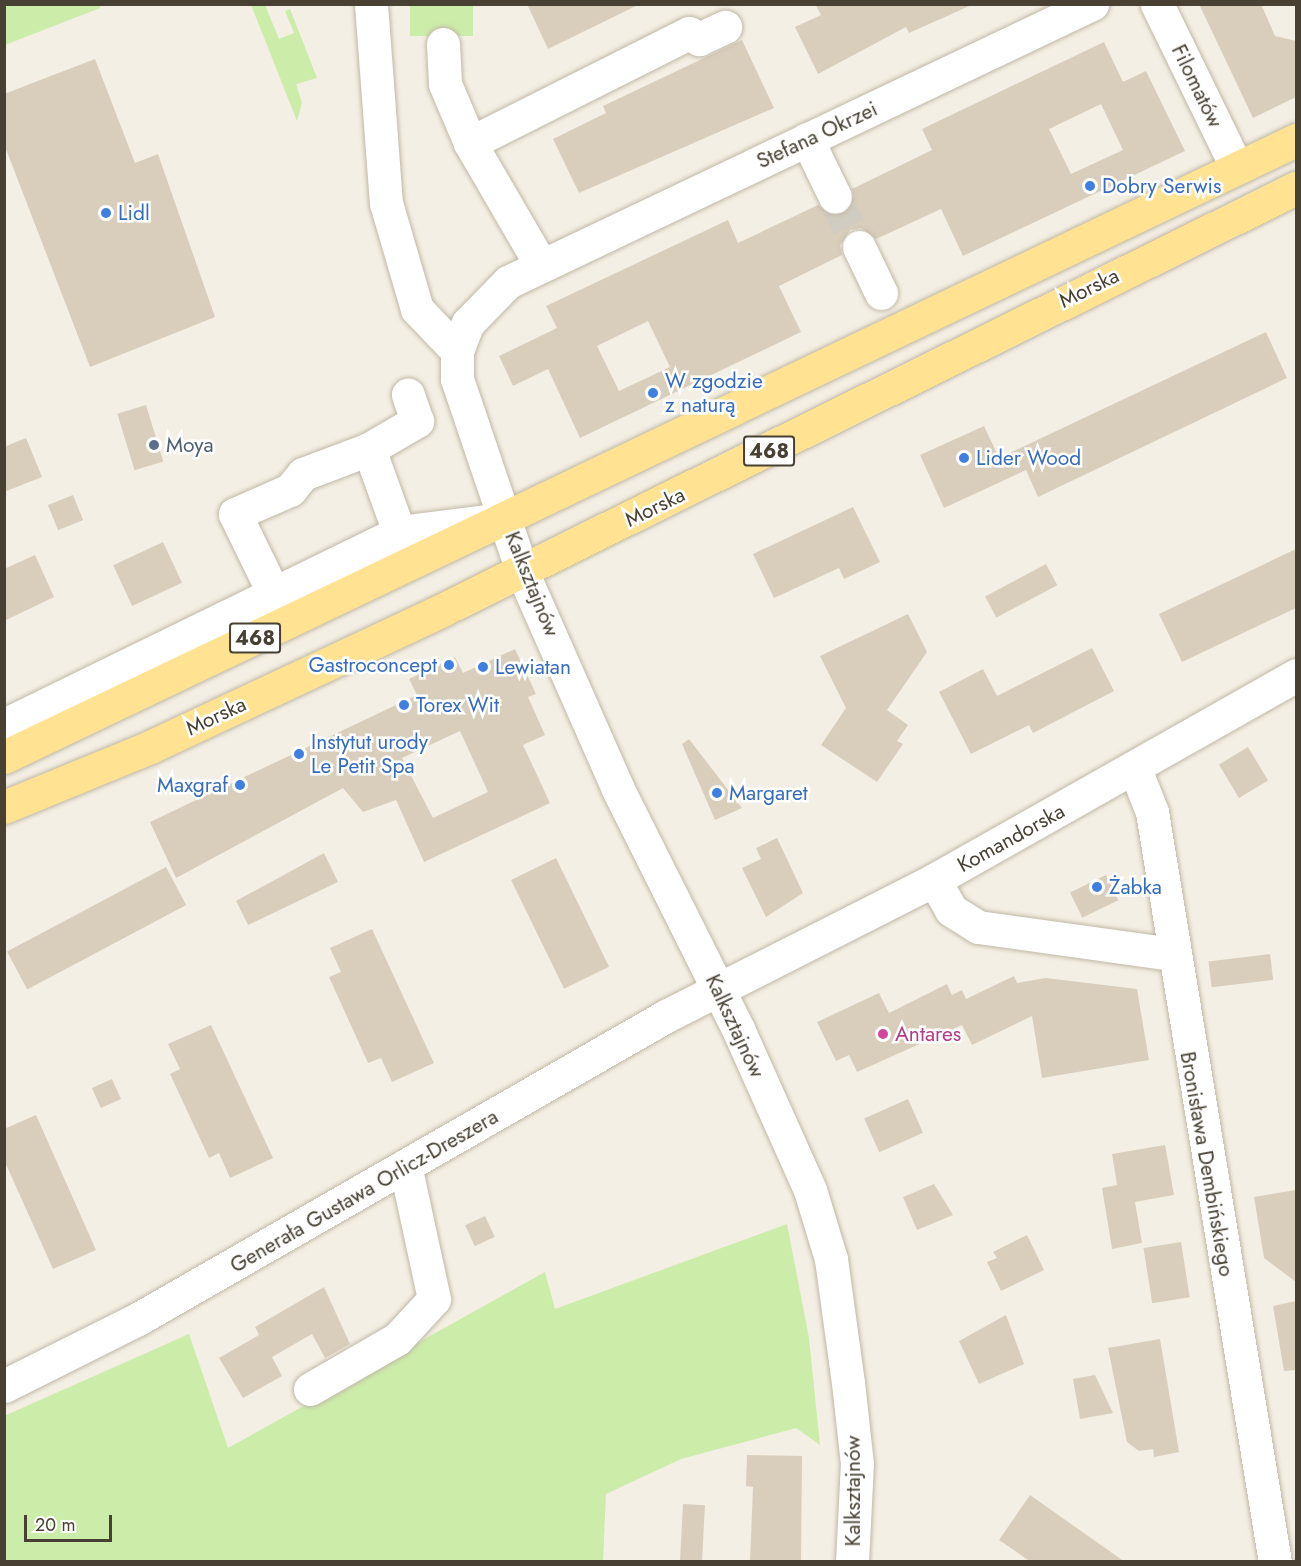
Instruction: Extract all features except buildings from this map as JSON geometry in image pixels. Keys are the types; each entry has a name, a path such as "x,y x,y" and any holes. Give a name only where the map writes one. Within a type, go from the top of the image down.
{"main road":[{"name":"Morska","path":"4,757 1296,140"},
{"name":"Morska","path":"4,807 150,747 522,571 1296,188"}],"street":[{"path":"4,725 399,532 506,518 457,379 457,351 417,309 386,202 371,4"},
{"name":"Stefana Okrzei","path":"457,351 486,299 541,265 1092,4"},
{"name":"Filomatów","path":"1157,4 1237,168"},
{"path":"471,143 689,33 699,39 725,27"},
{"path":"443,44 445,84 471,143 541,265"},
{"path":"807,139 835,197"},
{"path":"859,247 881,293"},
{"path":"274,594 235,514 290,490 303,474 369,449 417,421 408,395"},
{"path":"369,449 399,532"},
{"name":"Kalksztajnów","path":"506,518 522,571 618,789 718,988 810,1191 831,1259 857,1464 852,1562"},
{"name":"Komandorska","path":"718,988 934,880 1135,770 1296,675"},
{"name":"Bronisława Dembińskiego","path":"1135,770 1152,812 1173,954 1275,1562"},
{"path":"934,880 951,910 978,927 1173,954"},
{"name":"Generała Gustawa Orlicz-Dreszera","path":"4,1386 138,1319 406,1169 718,988"},
{"path":"310,1389 397,1339 434,1299 406,1169"}],"green space":[{"path":"5,4 99,4 100,8 5,45"},
{"path":"251,5 265,5 279,39 294,33 285,11 290,9 317,78 296,84 302,103 297,121"},
{"path":"410,5 473,5 473,36 410,36"},
{"path":"787,1224 809,1338 820,1445 796,1428 681,1459 606,1494 603,1561 5,1562 4,1416 189,1334 228,1448 545,1272 555,1309"}],"tunnel":[{"path":"835,197 859,247"}],"place":[{"name":"Dobry Serwis","path":"1090,186"},
{"name":"Lidl","path":"106,213"},
{"name":"W zgodzie z naturą","path":"653,393"},
{"name":"Moya","path":"154,445"},
{"name":"Lider Wood","path":"964,458"},
{"name":"Gastroconcept","path":"449,665"},
{"name":"Lewiatan","path":"483,667"},
{"name":"Torex Wit","path":"404,705"},
{"name":"Instytut urody Le Petit Spa","path":"299,754"},
{"name":"Maxgraf","path":"240,785"},
{"name":"Margaret","path":"717,793"},
{"name":"Żabka","path":"1097,887"},
{"name":"Antares","path":"883,1034"}]}
